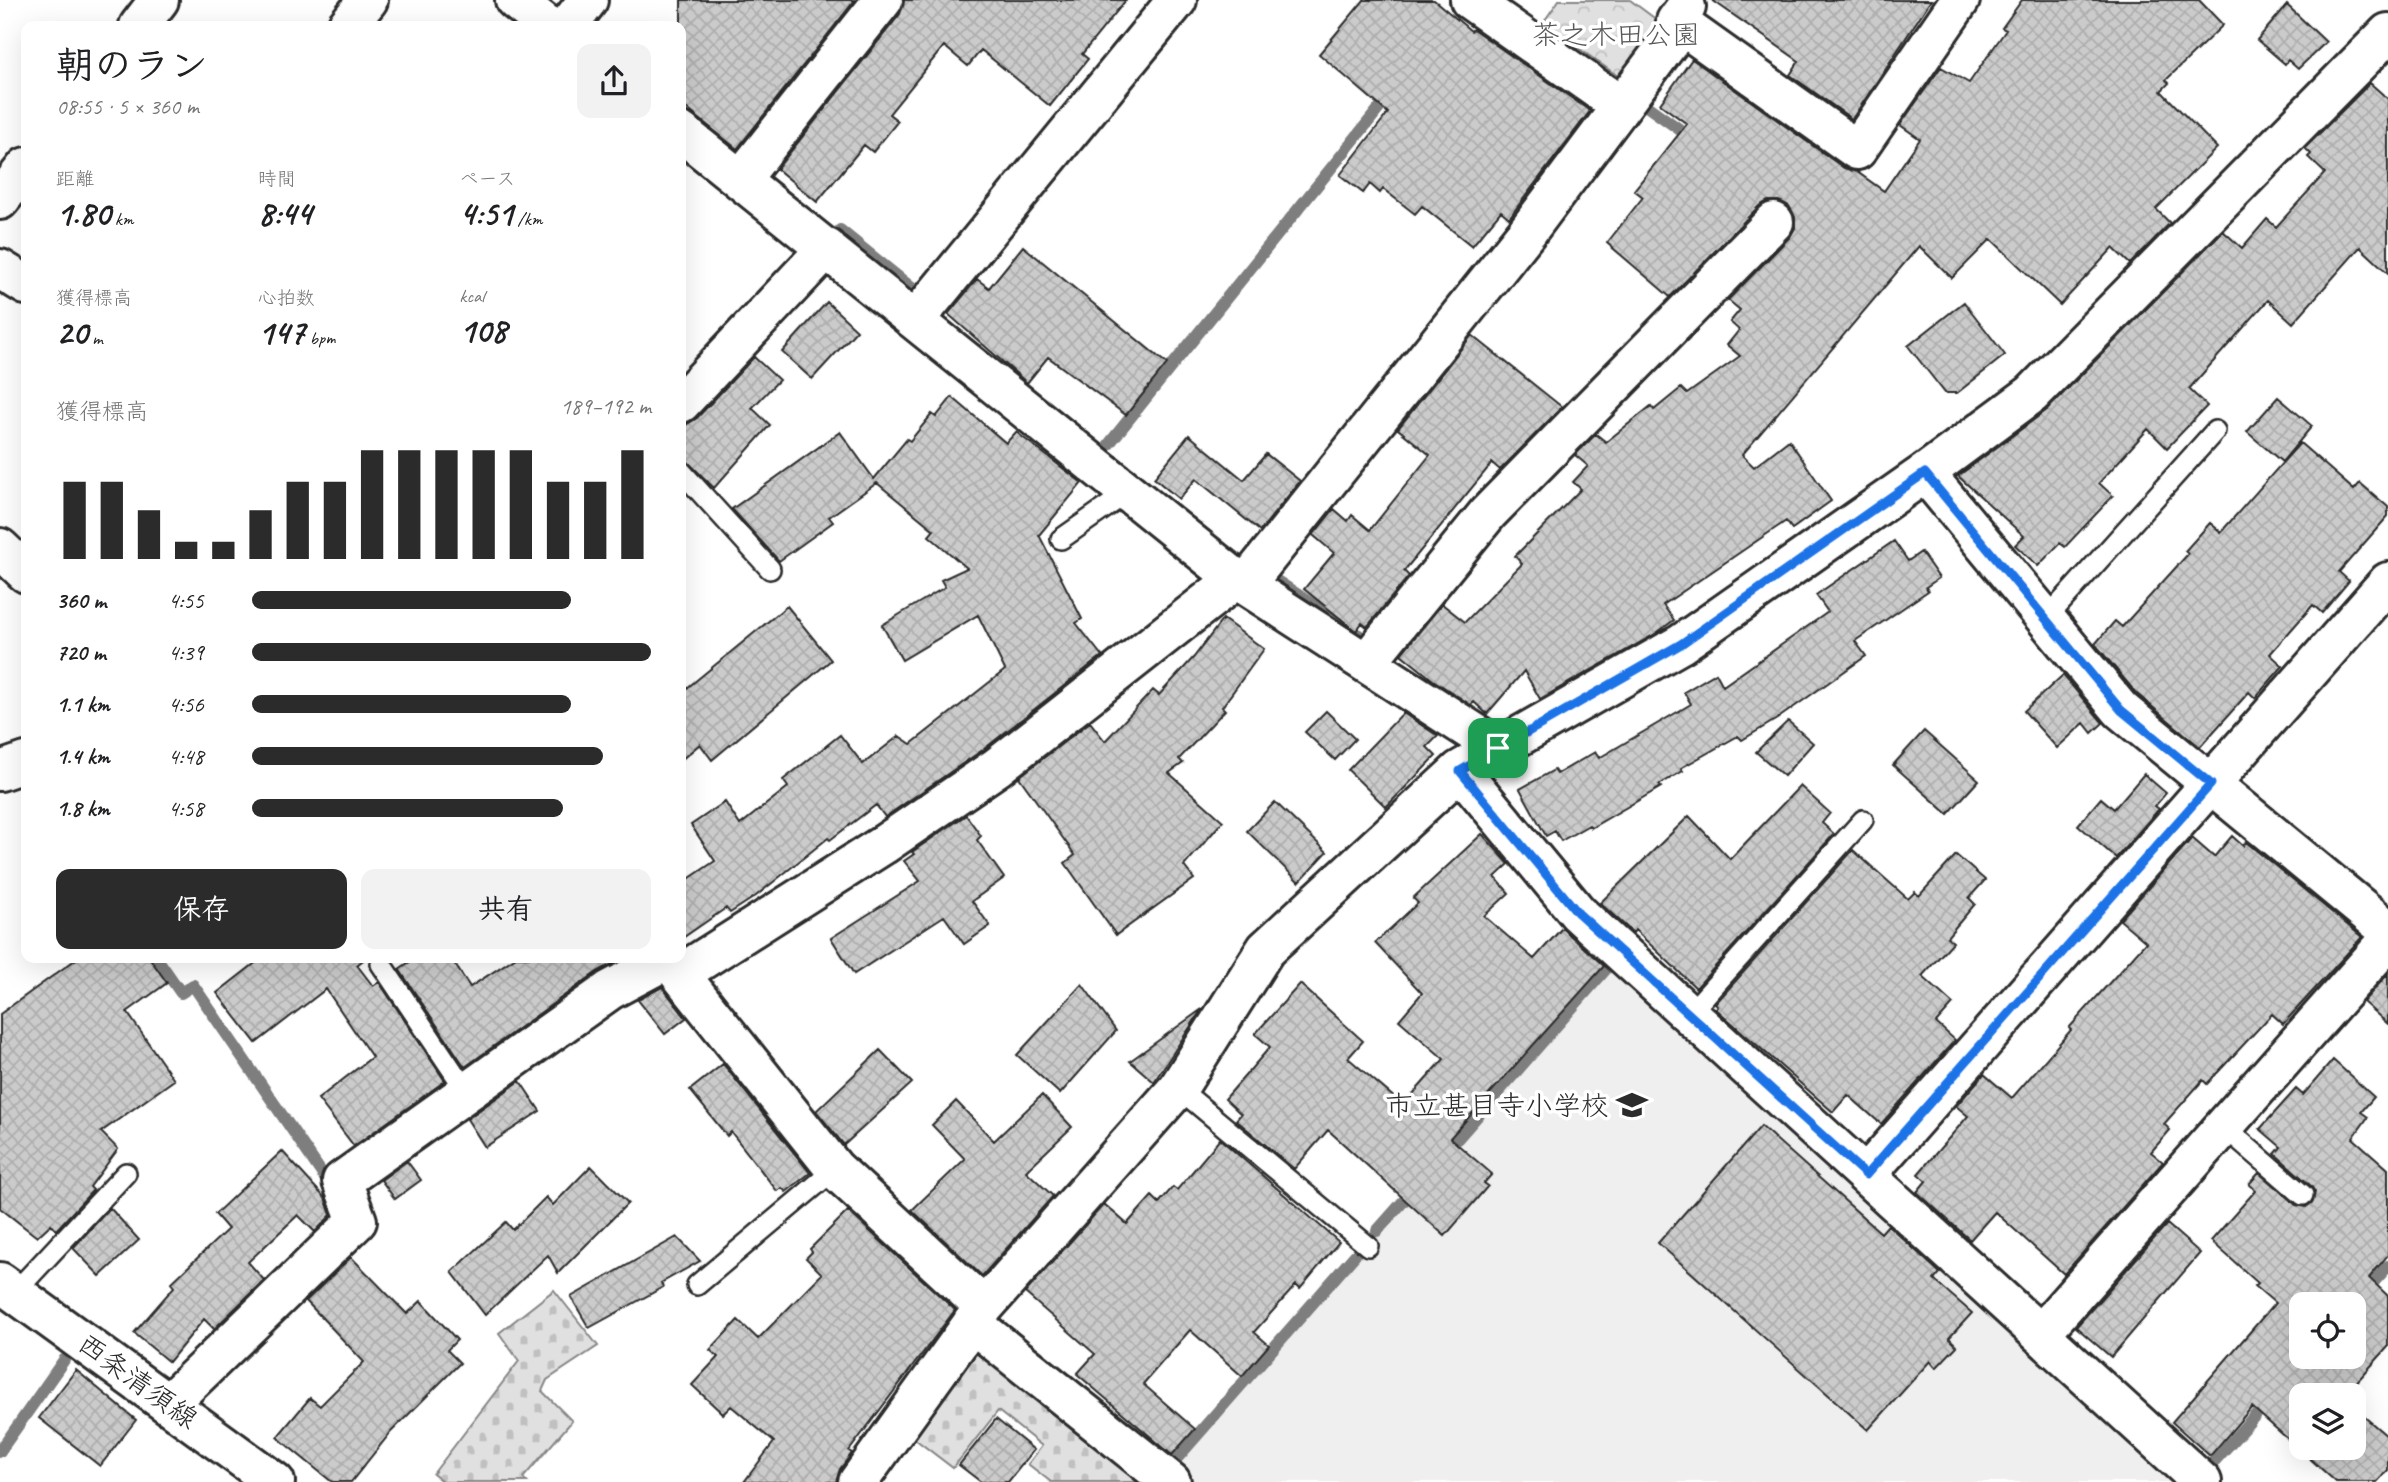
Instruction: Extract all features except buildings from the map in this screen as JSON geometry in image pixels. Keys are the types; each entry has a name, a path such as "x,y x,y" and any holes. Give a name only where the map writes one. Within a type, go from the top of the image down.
{"street":[{"path":"351,21 368,0"},
{"path":"515,0 542,21"},
{"path":"572,21 588,0"},
{"path":"741,179 883,0"},
{"path":"916,319 1177,0"},
{"path":"1470,0 1621,106"},
{"path":"686,955 883,845 997,767 1241,582 1527,232 1687,13 1857,150 1960,0"},
{"path":"858,1482 978,1315 1178,1088 1266,949 1460,771 1681,644 1925,473 2032,394 2388,33"},
{"path":"686,136 1241,582 1498,748"},
{"path":"0,200 21,173"},
{"path":"1366,663 1488,513 1774,222"},
{"path":"686,398 827,248"},
{"path":"0,269 21,282"},
{"path":"1925,473 2121,710 2388,930"},
{"path":"0,548 21,568"},
{"path":"1866,1175 2388,582"},
{"path":"0,771 21,764"},
{"path":"1460,771 1578,913 2202,1482"},
{"path":"2040,1334 2388,940"},
{"path":"169,1403 358,1221 342,1181 610,990 671,963 835,1169 978,1315 1171,1482"},
{"name":"西条清須線","path":"7,1287 274,1482"}],"lane":[{"path":"2046,619 2215,431"},
{"path":"686,477 770,569"},
{"path":"1061,539 1128,492"},
{"path":"1689,1014 1863,820"},
{"path":"381,964 467,1092"},
{"path":"1178,1088 1368,1246"},
{"path":"2223,1126 2304,1195"},
{"path":"697,1284 835,1169"},
{"path":"7,1287 127,1173"}],"shaded area":[{"name":"市立甚目寺小学校","path":"1615,964 2190,1482 1192,1482 1175,1466"}],"green space":[{"name":"茶之木田公園","path":"1559,0 1630,0 1665,26 1625,81 1543,23"},
{"path":"554,1290 598,1346 547,1380 542,1391 572,1421 523,1478 527,1482 443,1482 433,1474 519,1361 499,1333"},
{"path":"973,1348 1154,1482 1051,1482 1028,1464 1042,1446 998,1411 953,1468 911,1436"}],"waterway":[{"path":"1109,444 1390,95"},
{"path":"1641,102 1693,139"},
{"path":"840,230 918,293"},
{"path":"1271,577 1371,643"},
{"path":"1444,1154 1614,960"},
{"path":"160,963 181,993 193,985 325,1178"},
{"path":"1377,1231 1416,1187"},
{"path":"1172,1464 1355,1255"},
{"path":"2365,1292 2388,1266"},
{"path":"0,1451 64,1360"},
{"path":"2210,1466 2268,1401"}],"place":[{"name":"市立甚目寺小学校","path":"1632,1105"}],"route":[{"path":"1925,473 2121,710 2211,784 1866,1175 1578,913 1460,771 1498,748 1681,644 1925,473"}]}
